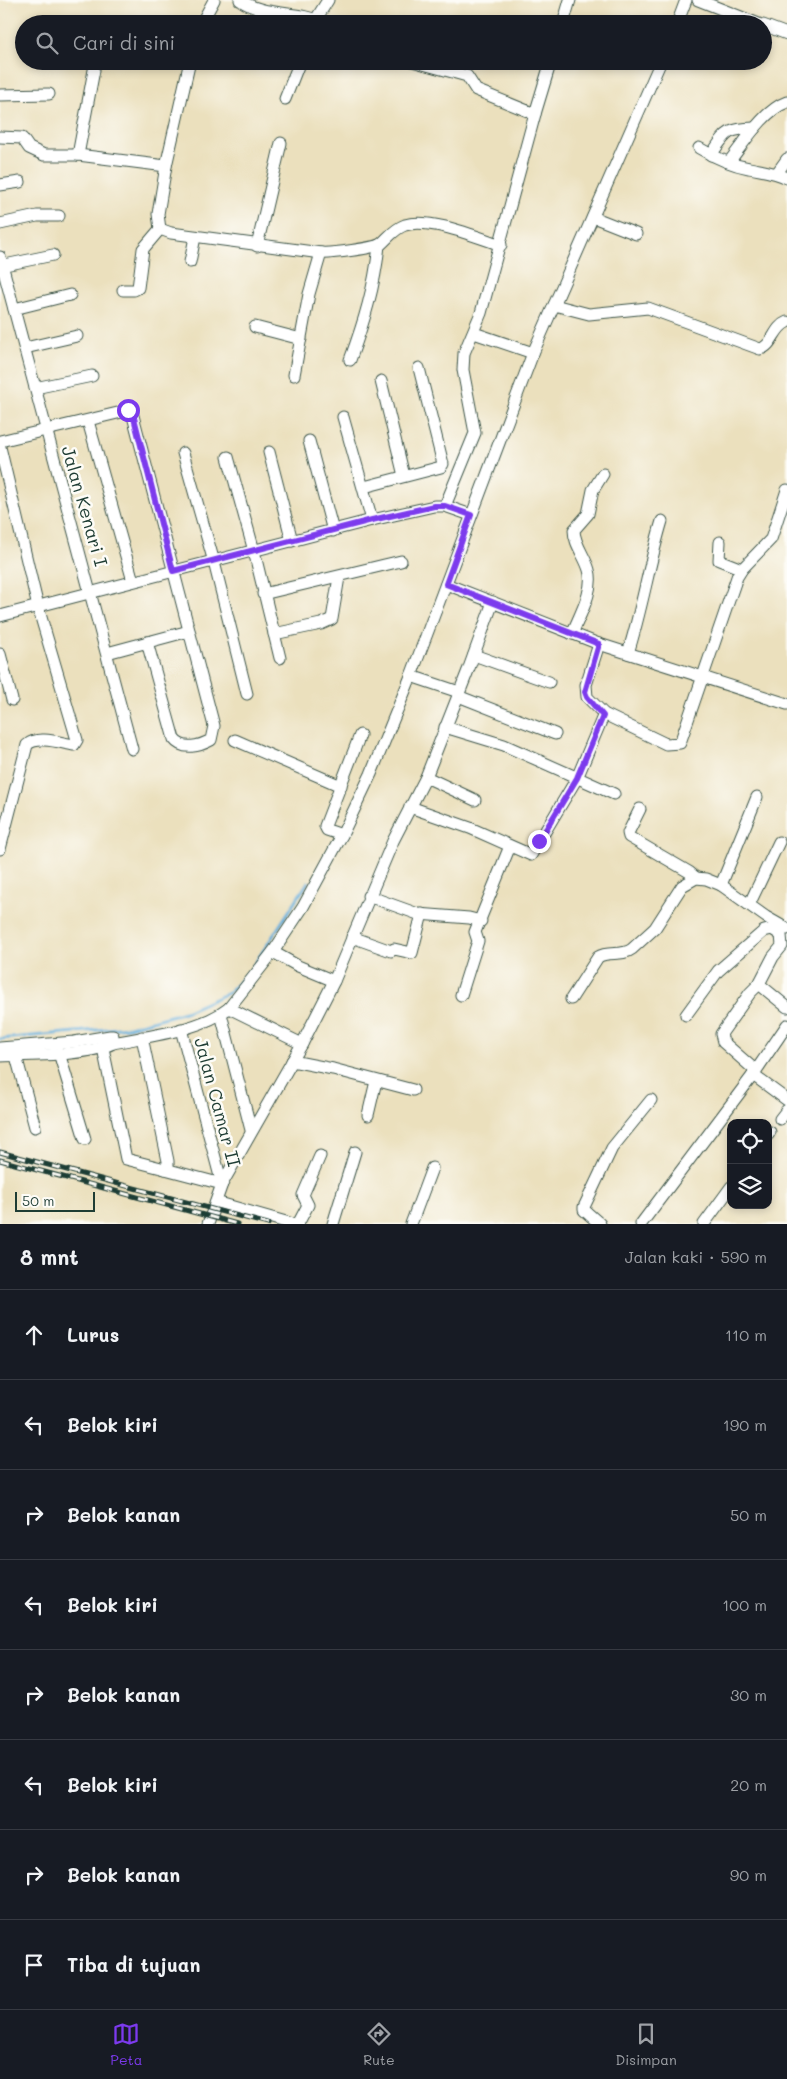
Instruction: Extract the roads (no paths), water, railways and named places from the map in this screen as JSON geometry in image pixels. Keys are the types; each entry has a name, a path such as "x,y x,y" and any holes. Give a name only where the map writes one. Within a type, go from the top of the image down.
{"street":[{"path":"206,15 214,0"},
{"path":"240,0 250,7 280,15"},
{"path":"320,15 328,0"},
{"path":"566,15 570,0"},
{"path":"680,15 686,0"},
{"path":"698,0 736,15"},
{"path":"772,28 787,34"},
{"path":"78,155 94,70"},
{"path":"123,290 138,288 143,250 160,229 158,214 166,166 188,70"},
{"path":"285,98 296,70"},
{"path":"445,70 467,76 476,90 535,114"},
{"path":"445,506 475,433 463,370 464,353 474,333 501,245 548,70"},
{"path":"0,1056 59,1053 108,1046 181,1029 225,1011 273,952 303,908 342,836 371,774 411,676 533,353 657,70"},
{"path":"0,96 49,94"},
{"path":"729,162 755,128 773,110 787,102"},
{"path":"711,155 729,132 735,129 755,128"},
{"path":"0,137 22,138 30,148 44,155 78,155 166,166"},
{"path":"257,246 281,143"},
{"path":"699,148 711,155 747,168 782,175 787,159"},
{"path":"0,185 20,182"},
{"path":"0,224 37,216 59,216"},
{"path":"593,217 636,234"},
{"path":"160,229 164,232 195,237 330,254 380,245 397,229 406,225 420,224 449,228 501,245"},
{"path":"190,262 195,237"},
{"path":"350,360 364,322 376,275 380,245"},
{"path":"294,376 309,294 321,253"},
{"path":"1,263 53,255"},
{"name":"Jalan Kenari I","path":"1,263 132,749"},
{"path":"14,310 70,295"},
{"path":"554,305 589,314 648,308 760,348 768,344 779,326 787,322"},
{"path":"255,327 300,339"},
{"path":"474,333 533,353"},
{"path":"25,348 77,336"},
{"path":"364,487 441,467 443,464 419,368"},
{"path":"35,388 92,376"},
{"path":"381,381 404,476"},
{"path":"0,441 126,411 132,412 214,726 212,740 192,747 183,746 174,739 147,642"},
{"path":"343,417 372,520"},
{"path":"88,420 133,581"},
{"path":"309,441 333,531"},
{"path":"0,448 38,607 77,740 74,745 38,740 27,745 2,827 0,849"},
{"path":"269,452 292,541"},
{"path":"183,453 214,562 247,694"},
{"path":"228,457 254,551 280,658"},
{"path":"572,634 588,594 590,581 590,572 574,536 574,530 588,514 593,490 603,474"},
{"path":"599,644 585,692 587,697 604,714 666,744 680,744 742,569 771,539 787,490"},
{"path":"0,616 372,520 434,506 445,506 471,515"},
{"path":"628,653 662,520"},
{"path":"720,542 719,560 742,569"},
{"path":"263,594 401,561"},
{"path":"274,634 321,624 332,618 339,577"},
{"path":"446,584 599,644 787,704"},
{"path":"208,1224 222,1184 302,1044 334,981 368,896 426,777 493,602"},
{"path":"107,653 189,631"},
{"path":"0,654 12,700"},
{"path":"474,655 549,682"},
{"path":"411,676 555,734"},
{"path":"410,807 470,828 530,855 533,854 547,826 577,778 604,714"},
{"path":"445,727 504,745 614,794"},
{"path":"342,836 327,830 325,826 360,735"},
{"path":"235,740 341,786"},
{"path":"426,777 441,786 475,800"},
{"path":"721,885 757,797"},
{"path":"640,809 628,834 630,837 696,878 706,879 721,885 766,917 787,928"},
{"path":"749,905 779,842"},
{"path":"461,995 478,941 475,932 510,846"},
{"path":"571,999 598,957 604,954 628,952 632,949 655,928 682,886 696,878"},
{"path":"368,896 401,910 481,921"},
{"path":"352,937 391,951 394,949 412,953 422,914"},
{"path":"686,1015 718,971 764,931 772,929 781,935 782,946 773,957 759,984 721,1034 721,1038 755,1073 787,1100"},
{"path":"273,952 298,966 334,981"},
{"path":"759,984 787,1007"},
{"path":"225,1011 302,1044"},
{"path":"225,1011 252,1130"},
{"path":"641,1224 755,1073 787,1025"},
{"name":"Jalan Camar II","path":"181,1029 222,1184"},
{"path":"0,1048 74,1042 112,1036 108,1046 126,1159 222,1184"},
{"path":"142,1037 168,1161 168,1166 165,1169"},
{"path":"59,1053 85,1139"},
{"path":"16,1056 35,1127"},
{"path":"292,1061 333,1069 413,1090"},
{"path":"368,1115 376,1081"},
{"path":"600,1224 584,1210 584,1207 612,1148 651,1100"},
{"path":"332,1224 355,1152"},
{"path":"298,1224 308,1205 303,1198 304,1191 320,1156"},
{"path":"411,1224 432,1168"},
{"path":"704,1224 727,1192"},
{"path":"216,1202 293,1224"}],"waterway":[{"path":"0,1039 129,1027 185,1012 228,993 250,971 308,882"}],"railway":[{"path":"0,1152 268,1224"},
{"path":"0,1160 237,1224"}]}
